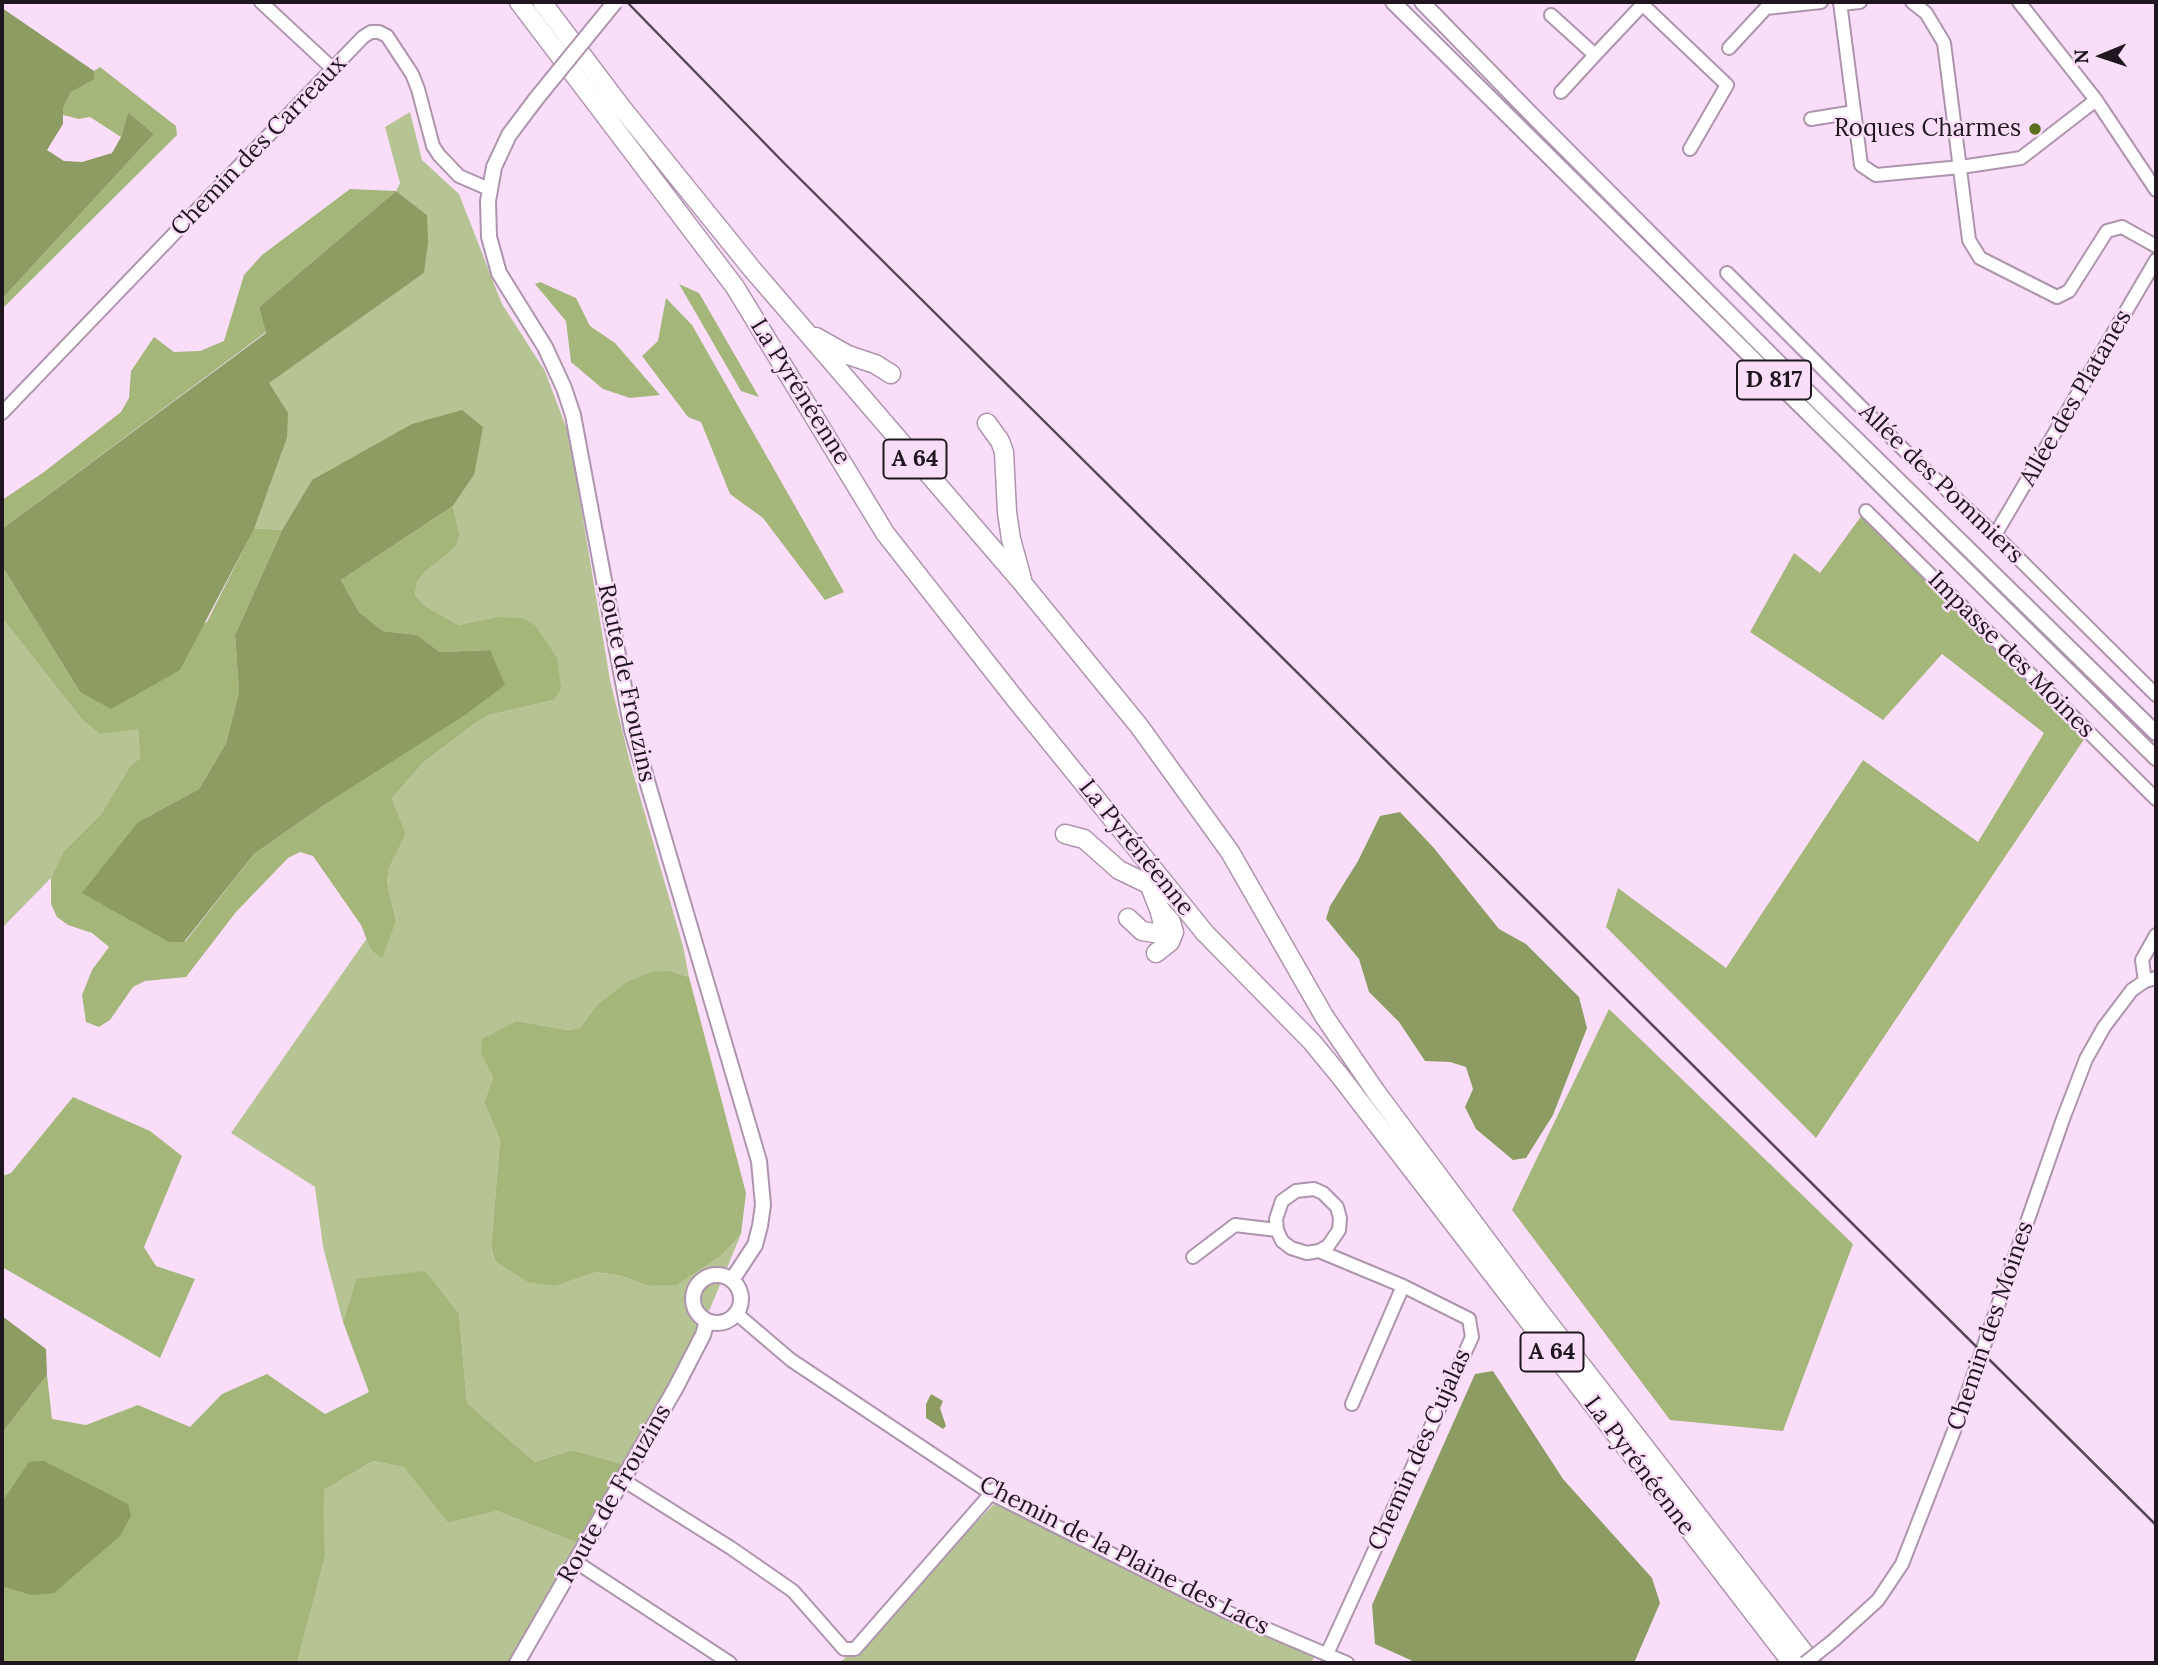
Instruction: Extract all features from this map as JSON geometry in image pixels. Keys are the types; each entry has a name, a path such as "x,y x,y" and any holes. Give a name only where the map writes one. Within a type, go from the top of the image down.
{"highway":[{"name":"La Pyrénéenne","path":"519,2 735,286 886,533 1024,710 1205,933 1312,1042 1340,1076 1792,1663"},
{"name":"La Pyrénéenne","path":"542,2 622,108 805,331 1024,585 1139,726 1230,852 1324,1016 1376,1092 1540,1312 1812,1663"},
{"path":"805,331 848,355 875,364 891,373"},
{"path":"987,423 1000,440 1004,452 1011,539 1024,585"},
{"path":"1065,834 1084,839 1171,922 1174,932 1171,942 1156,953"},
{"path":"1128,918 1148,934 1160,930 1164,923 1133,845"},
{"path":"1119,870 1176,898"}],"main road":[{"name":"Route de Frouzins","path":"615,2 536,99 502,147 489,189 488,226 496,263 510,293 545,347 573,415 632,730 759,1161 763,1194 760,1226 755,1245 732,1280"},
{"name":"D 817","path":"1393,2 2156,758"},
{"name":"D 817","path":"1422,2 1799,383 2156,733"},
{"path":"708,1276 724,1276 732,1280 741,1292 737,1314 723,1323 707,1321 696,1311 693,1303 696,1287 708,1276"},
{"name":"Route de Frouzins","path":"521,1662 675,1389 703,1335 707,1321"}],"street":[{"path":"261,2 333,69"},
{"path":"1729,48 1766,8 1821,2"},
{"path":"1860,2 1840,3 1861,165 1876,175 2021,158 2096,100"},
{"path":"1912,2 1926,13 1944,43 1969,240 1980,258 2057,297 2069,291 2108,232 2122,227 2156,246"},
{"path":"2019,2 2096,100 2156,190"},
{"path":"1561,92 1643,3 1727,85 1690,149"},
{"path":"1551,15 1595,55"},
{"name":"Chemin des Carreaux","path":"2,413 370,32 387,36 412,74 433,146 439,155 459,176 489,189"},
{"path":"1811,119 1854,112"},
{"name":"Allée des Platanes","path":"1995,535 2156,260"},
{"name":"Allée des Pommiers","path":"1727,273 2156,695"},
{"name":"Impasse des Moines","path":"1866,511 2156,799"},
{"path":"2150,979 2142,960 2156,934"},
{"name":"Chemin des Moines","path":"1805,1663 1878,1600 1902,1564 1953,1434 2086,1059 2104,1027 2132,990 2150,979"},
{"path":"1193,1257 1235,1225 1277,1230 1277,1212 1287,1196 1303,1189 1314,1189 1332,1199 1340,1218 1339,1230 1334,1240 1319,1251"},
{"name":"Chemin des Cujalas","path":"1277,1230 1282,1241 1296,1251 1319,1251 1403,1286 1469,1319 1472,1337 1327,1654"},
{"path":"1352,1404 1403,1286"},
{"name":"Chemin de la Plaine des Lacs","path":"737,1314 791,1360 994,1491 1227,1612 1348,1663"},
{"path":"623,1479 732,1548 793,1591 844,1649 855,1649 994,1491"},
{"path":"576,1562 730,1663"}],"shaded area":[{"path":"2,8 94,71 94,80 71,92 63,108 63,124 47,150 64,161 82,162 112,153 121,137 128,112 154,134 2,299"},
{"path":"100,67 176,126 177,135 2,309 2,299 154,134 128,112 121,137 90,117 79,119 63,115 63,108 71,92 94,80 94,71"},
{"path":"410,112 422,160 459,194 502,304 545,371 569,435 610,680 630,762 683,946 689,977 670,971 596,1006 580,1028 568,1030 517,1021 481,1054 493,1078 484,1102 500,1140 491,1249 495,1261 556,1286 596,1272 622,1276 648,1286 676,1284 722,1255 741,1234 710,1309 626,1465 572,1450 535,1462 467,1403 459,1314 356,1279 343,1322 323,1247 315,1187 231,1133 367,938 371,950 396,921 387,882 389,868 406,834 392,798 424,762 477,722 489,715 554,700 496,617 458,625 424,605 415,595 417,582 425,572 455,548 460,536 453,506 474,475 312,480 282,530 254,528 287,438 287,413 268,383 424,273 427,215 396,191 400,183 385,127"},
{"path":"350,189 396,191 259,307 266,332 2,529 2,500 44,472 121,412 129,398 131,371 154,337 174,352 200,351 224,341 244,275 262,255"},
{"path":"396,191 427,215 428,242 424,273 269,383 288,413 287,438 254,529 180,670 111,709 80,692 2,566 2,529 266,333 259,307"},
{"path":"540,282 576,298 590,326 615,343 660,395 630,398 603,389 571,362 566,321 535,284"},
{"path":"679,284 699,293 759,397 741,391"},
{"path":"666,298 692,325 844,592 825,600 763,518 730,494 701,422 688,417 642,356 658,341"},
{"path":"462,410 483,427 474,475 453,506 341,580 359,612 383,631 417,635 440,652 490,650 505,685 465,715 327,803 254,854 184,942 169,942 82,893 138,822 199,789 226,743 239,692 235,635 282,530 312,480 412,424"},
{"path":"453,506 460,536 455,548 425,572 417,582 415,595 424,605 458,625 496,617 522,618 535,625 557,658 561,688 554,700 489,715 477,722 424,762 392,798 406,834 389,868 387,882 396,921 382,958 371,950 361,925 313,856 300,852 288,858 236,912 186,977 145,981 133,987 110,1020 99,1027 86,1022 82,995 92,970 109,947 92,933 68,925 57,917 51,904 51,878 63,852 101,814 130,766 140,758 138,729 100,734 80,717 2,618 2,566 80,692 207,622 254,528 282,530 235,635 239,692 226,743 199,789 138,822 185,942 254,854 327,803 490,650 440,652 417,635 383,631 359,612 341,580"},
{"path":"1867,508 2089,732 1816,1138 1606,927 1618,888 1726,968 1863,760 1978,842 2044,733 1942,654 1883,720 1750,632 1794,553 1820,573"},
{"path":"2,618 80,717 138,729 140,758 130,766 101,814 63,852 51,878 2,928"},
{"path":"1400,812 1433,847 1499,929 1526,944 1579,997 1587,1028 1553,1115 1526,1158 1513,1160 1476,1129 1465,1107 1473,1089 1466,1067 1450,1062 1425,1061 1399,1022 1369,992 1359,959 1326,919 1330,906 1358,861 1380,816"},
{"path":"670,971 689,977 746,1193 741,1234 722,1255 676,1285 648,1286 622,1276 596,1272 556,1286 528,1282 495,1261 491,1248 500,1140 484,1102 493,1078 481,1054 482,1039 517,1021 568,1030 580,1028 596,1006 627,982 651,972"},
{"path":"1609,1009 1853,1244 1783,1431 1670,1420 1512,1210"},
{"path":"73,1097 150,1131 182,1156 144,1247 156,1266 195,1279 160,1358 2,1267 2,1176 11,1173"},
{"path":"425,1271 459,1314 467,1403 535,1462 572,1450 626,1465 582,1545 497,1511 448,1523 404,1467 373,1461 324,1490 325,1557 297,1663 2,1663 2,1433 47,1375 52,1419 86,1425 138,1405 190,1427 222,1394 267,1374 325,1414 369,1392 343,1322 356,1279"},
{"path":"2,1316 46,1349 47,1375 2,1433"},
{"path":"1493,1371 1563,1479 1652,1578 1660,1603 1634,1663 1417,1663 1375,1644 1372,1605 1475,1374"},
{"path":"931,1394 943,1401 940,1408 946,1426 943,1429 926,1418 926,1404"},
{"path":"44,1461 128,1504 131,1516 120,1536 54,1593 31,1595 2,1586 2,1502 29,1462"},
{"path":"373,1461 405,1467 448,1523 497,1511 582,1545 509,1663 297,1663 325,1557 324,1490"},
{"path":"994,1504 1316,1654 1311,1663 840,1663"}],"railway":[{"path":"627,2 785,164 2156,1525"}],"place":[{"name":"Roques Charmes","path":"2035,129"}]}
